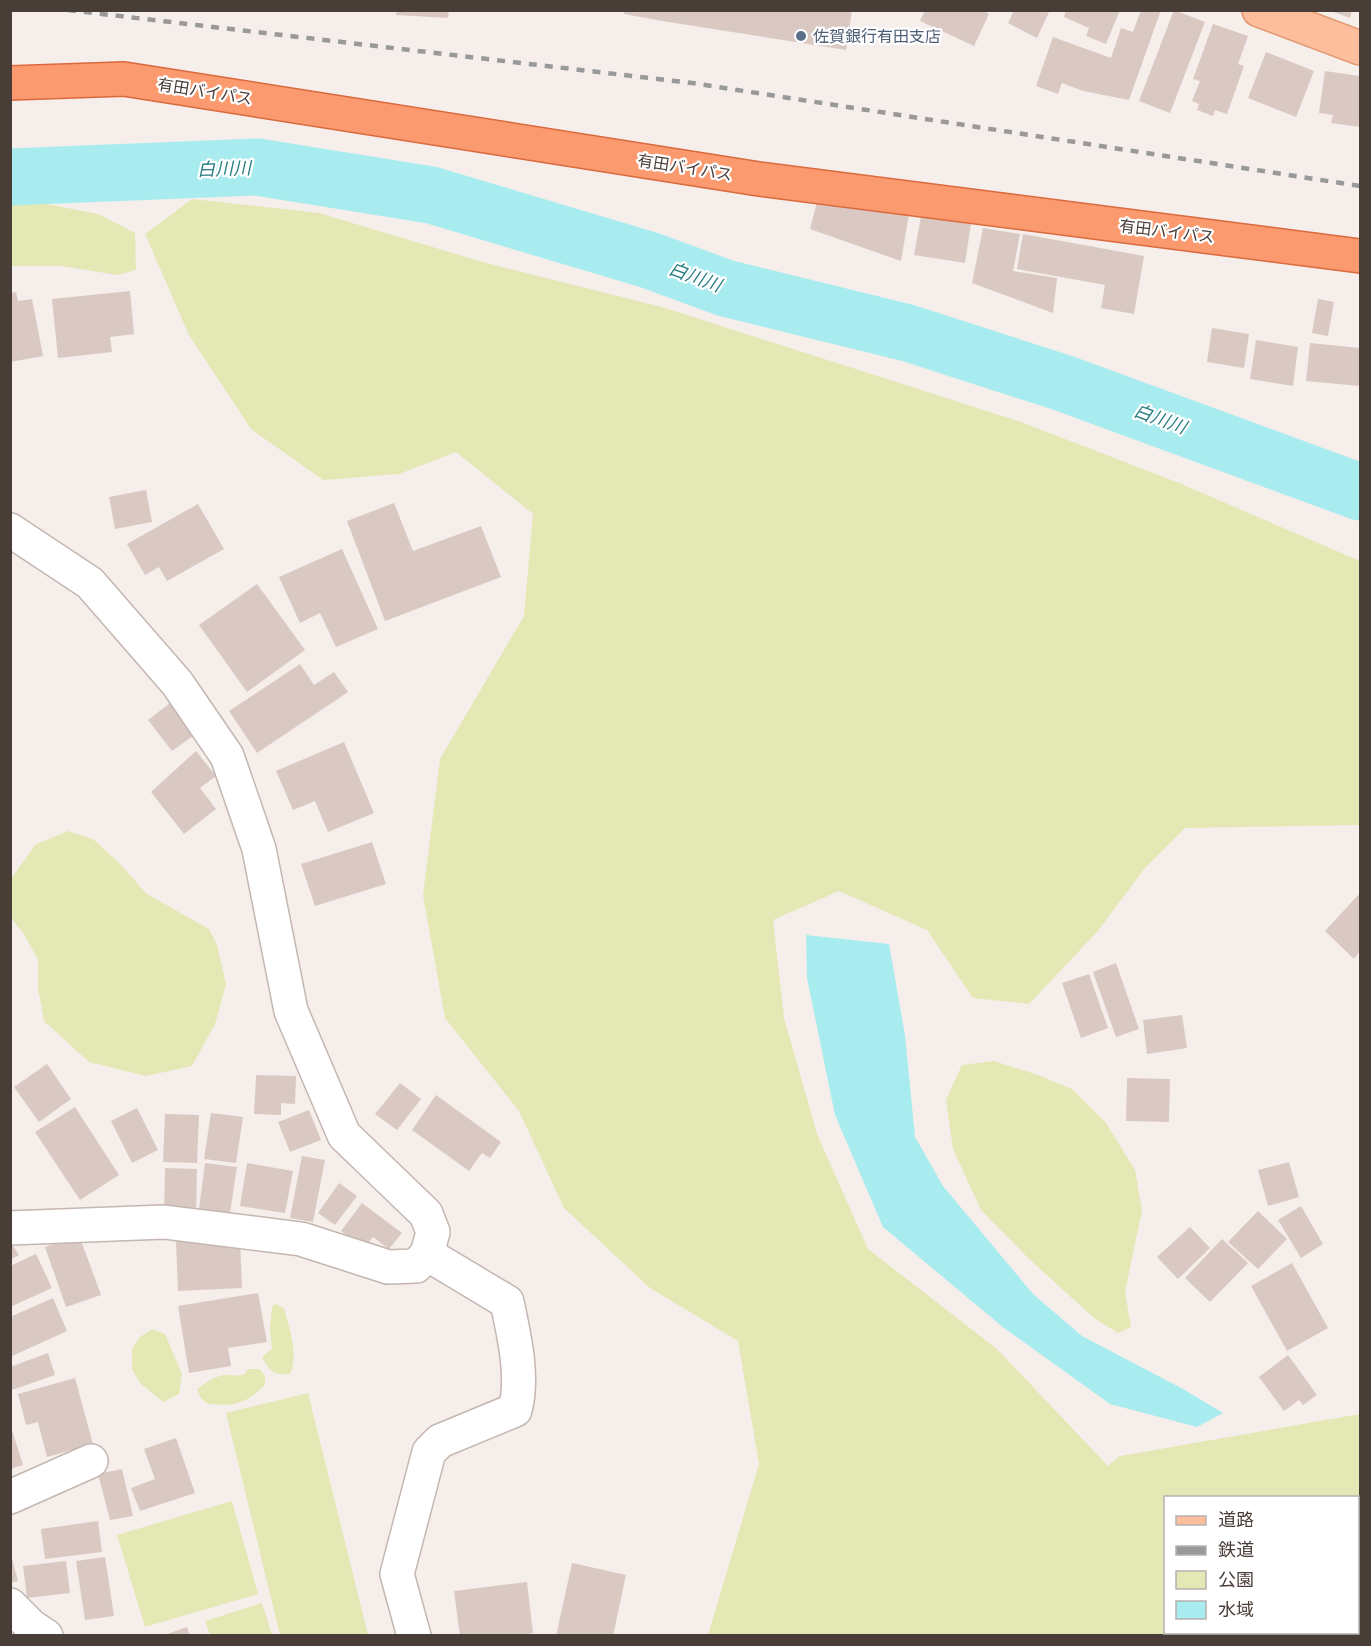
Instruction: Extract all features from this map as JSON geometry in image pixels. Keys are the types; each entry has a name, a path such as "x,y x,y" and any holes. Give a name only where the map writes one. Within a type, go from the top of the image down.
{"highway":[{"name":"有田バイパス","path":"10,83 124,79 759,179 1360,256"}],"main road":[{"path":"1258,10 1360,48"}],"street":[{"path":"10,530 90,583 177,683 227,756 260,849 291,1011 344,1135 426,1214 433,1232 427,1254 416,1266 387,1267 301,1239 164,1222 10,1228"},
{"path":"414,1635 397,1574 429,1452 440,1440 515,1410 518,1400 517,1346 507,1302 427,1254"},
{"path":"10,1497 91,1461"},
{"path":"10,1605 31,1626 45,1635"}],"green space":[{"path":"192,199 319,213 486,263 665,308 1021,422 1179,483 1360,561 1360,825 1185,828 1145,868 1097,932 1029,1004 973,998 927,930 839,891 773,920 784,1018 817,1134 868,1249 997,1349 1108,1466 1120,1456 1360,1414 1360,1635 708,1635 759,1464 738,1341 650,1288 564,1208 519,1111 445,1018 423,895 440,759 524,616 533,514 456,452 399,474 323,480 251,429 189,335 145,234"},
{"path":"41,203 98,214 135,233 136,270 118,275 61,266 11,266 11,204"},
{"path":"68,831 93,839 147,894 209,929 217,945 226,984 215,1024 192,1066 146,1076 89,1062 44,1021 38,988 38,960 24,934 11,918 11,879 35,845"},
{"path":"994,1061 1072,1089 1106,1123 1135,1170 1142,1210 1125,1292 1131,1327 1118,1333 1094,1318 1028,1258 981,1210 953,1149 946,1100 962,1065"},
{"path":"276,1304 284,1308 292,1341 294,1358 290,1374 273,1371 262,1357 272,1349 270,1329 272,1307"},
{"path":"152,1329 165,1334 182,1374 179,1394 163,1402 140,1383 132,1369 132,1349 140,1337"},
{"path":"248,1369 259,1369 265,1376 265,1385 252,1396 225,1405 208,1404 201,1398 197,1389 210,1380 224,1375 244,1375"},
{"path":"308,1393 368,1635 280,1635 226,1413"},
{"path":"232,1501 258,1594 145,1627 117,1535"},
{"path":"262,1603 272,1635 210,1635 205,1621"}],"water":[{"path":"806,935 889,944 905,1035 915,1137 943,1186 1033,1294 1082,1336 1183,1389 1223,1413 1197,1427 1110,1404 1004,1328 883,1227 835,1115 807,978"}],"building":[{"path":"397,10 449,10 448,18 396,15"},
{"name":"佐賀銀行有田支店","path":"625,10 852,10 846,50 662,21 624,14"},
{"path":"925,10 982,10 989,14 974,46 920,21"},
{"path":"1014,10 1050,10 1037,38 1008,23"},
{"path":"1066,10 1120,10 1106,44 1086,36 1089,28 1064,17"},
{"path":"1141,10 1161,10 1129,100 1083,91 1062,83 1058,94 1036,86 1053,37 1111,58 1121,28 1133,32"},
{"path":"1174,10 1205,22 1170,113 1139,101"},
{"path":"1328,10 1352,10 1350,18"},
{"path":"1213,24 1248,36 1238,64 1244,66 1227,114 1215,110 1213,116 1197,110 1199,104 1192,101 1200,81 1193,79"},
{"path":"1266,52 1314,71 1296,117 1248,98"},
{"path":"1325,71 1360,76 1360,127 1331,123 1333,115 1319,113"},
{"path":"818,198 909,214 901,261 810,229"},
{"path":"921,216 971,224 965,263 914,255"},
{"path":"983,228 1020,234 1013,271 1057,278 1053,313 972,283"},
{"path":"1023,234 1144,256 1134,314 1101,308 1105,285 1017,269"},
{"path":"130,291 134,334 110,337 112,352 58,358 52,299"},
{"path":"16,292 18,301 32,299 43,356 10,362 10,293"},
{"path":"1318,299 1334,302 1328,336 1312,333"},
{"path":"1212,328 1249,334 1244,368 1207,362"},
{"path":"1256,340 1298,347 1293,386 1250,379"},
{"path":"1310,343 1360,348 1360,386 1306,381"},
{"path":"146,490 152,522 115,529 109,497"},
{"path":"394,503 413,551 481,526 501,577 385,621 347,521"},
{"path":"198,504 224,549 167,581 159,567 145,575 127,544"},
{"path":"342,549 378,629 336,647 320,613 300,623 279,577"},
{"path":"257,584 305,650 247,692 199,625"},
{"path":"300,664 314,685 334,672 348,692 257,753 229,711"},
{"path":"170,703 193,736 172,751 148,720"},
{"path":"344,742 374,813 328,832 315,801 293,810 276,771"},
{"path":"196,751 216,776 200,788 216,809 184,834 151,792"},
{"path":"372,842 386,884 315,906 301,864"},
{"path":"1360,893 1360,951 1354,959 1325,931"},
{"path":"1116,963 1139,1029 1116,1037 1093,972"},
{"path":"1089,974 1108,1028 1081,1038 1062,983"},
{"path":"1182,1015 1187,1048 1147,1054 1143,1020"},
{"path":"47,1064 71,1099 39,1122 14,1087"},
{"path":"256,1075 296,1076 295,1104 281,1103 281,1115 254,1114"},
{"path":"1127,1078 1170,1079 1169,1122 1126,1121"},
{"path":"400,1083 421,1099 397,1130 375,1114"},
{"path":"436,1095 501,1142 490,1158 482,1153 469,1171 412,1130"},
{"path":"75,1107 119,1175 80,1200 35,1132"},
{"path":"137,1108 158,1150 132,1163 111,1121"},
{"path":"309,1110 321,1140 290,1152 278,1122"},
{"path":"211,1113 243,1117 236,1163 204,1159"},
{"path":"165,1114 199,1115 197,1163 163,1162"},
{"path":"302,1156 325,1160 313,1222 290,1218"},
{"path":"1289,1162 1299,1197 1268,1206 1258,1170"},
{"path":"205,1163 237,1167 230,1213 199,1209"},
{"path":"247,1163 293,1171 285,1213 240,1206"},
{"path":"165,1168 197,1169 196,1216 164,1215"},
{"path":"339,1183 357,1196 335,1225 318,1213"},
{"path":"362,1203 402,1233 389,1249 373,1237 364,1248 341,1231"},
{"path":"1301,1206 1323,1244 1301,1258 1278,1220"},
{"path":"1258,1211 1287,1239 1258,1269 1228,1242"},
{"path":"1190,1227 1210,1248 1178,1279 1157,1257"},
{"path":"79,1235 101,1295 66,1307 45,1247"},
{"path":"240,1238 242,1288 178,1291 176,1240"},
{"path":"1222,1239 1248,1263 1210,1302 1185,1278"},
{"path":"10,1241 19,1255 10,1260"},
{"path":"36,1254 52,1288 10,1307 10,1266"},
{"path":"1292,1263 1328,1328 1287,1351 1251,1286"},
{"path":"258,1293 267,1342 228,1348 231,1366 189,1373 178,1306"},
{"path":"53,1298 67,1331 10,1357 10,1317"},
{"path":"48,1353 55,1375 12,1390 10,1367"},
{"path":"1288,1355 1317,1395 1303,1405 1299,1400 1284,1411 1259,1377"},
{"path":"75,1378 93,1444 47,1457 38,1422 26,1425 18,1394"},
{"path":"10,1428 23,1465 10,1469"},
{"path":"176,1438 195,1493 140,1511 131,1488 155,1479 144,1449"},
{"path":"122,1469 133,1516 110,1520 98,1474"},
{"path":"98,1521 102,1552 45,1559 41,1529"},
{"path":"10,1551 18,1581 10,1583"},
{"path":"105,1557 114,1616 85,1620 76,1561"},
{"path":"66,1561 70,1593 27,1598 23,1566"},
{"path":"572,1563 626,1575 613,1636 556,1636"},
{"path":"527,1582 533,1633 515,1636 460,1636 454,1591"},
{"path":"187,1627 190,1636 164,1636 164,1635"}],"waterway":[{"name":"白川川","path":"10,177 257,167 431,195 649,260 725,288 908,333 1063,383 1360,492"}],"railway":[{"path":"68,10 692,83 1360,186"}],"place":[{"name":"佐賀銀行有田支店","path":"801,36"}]}
